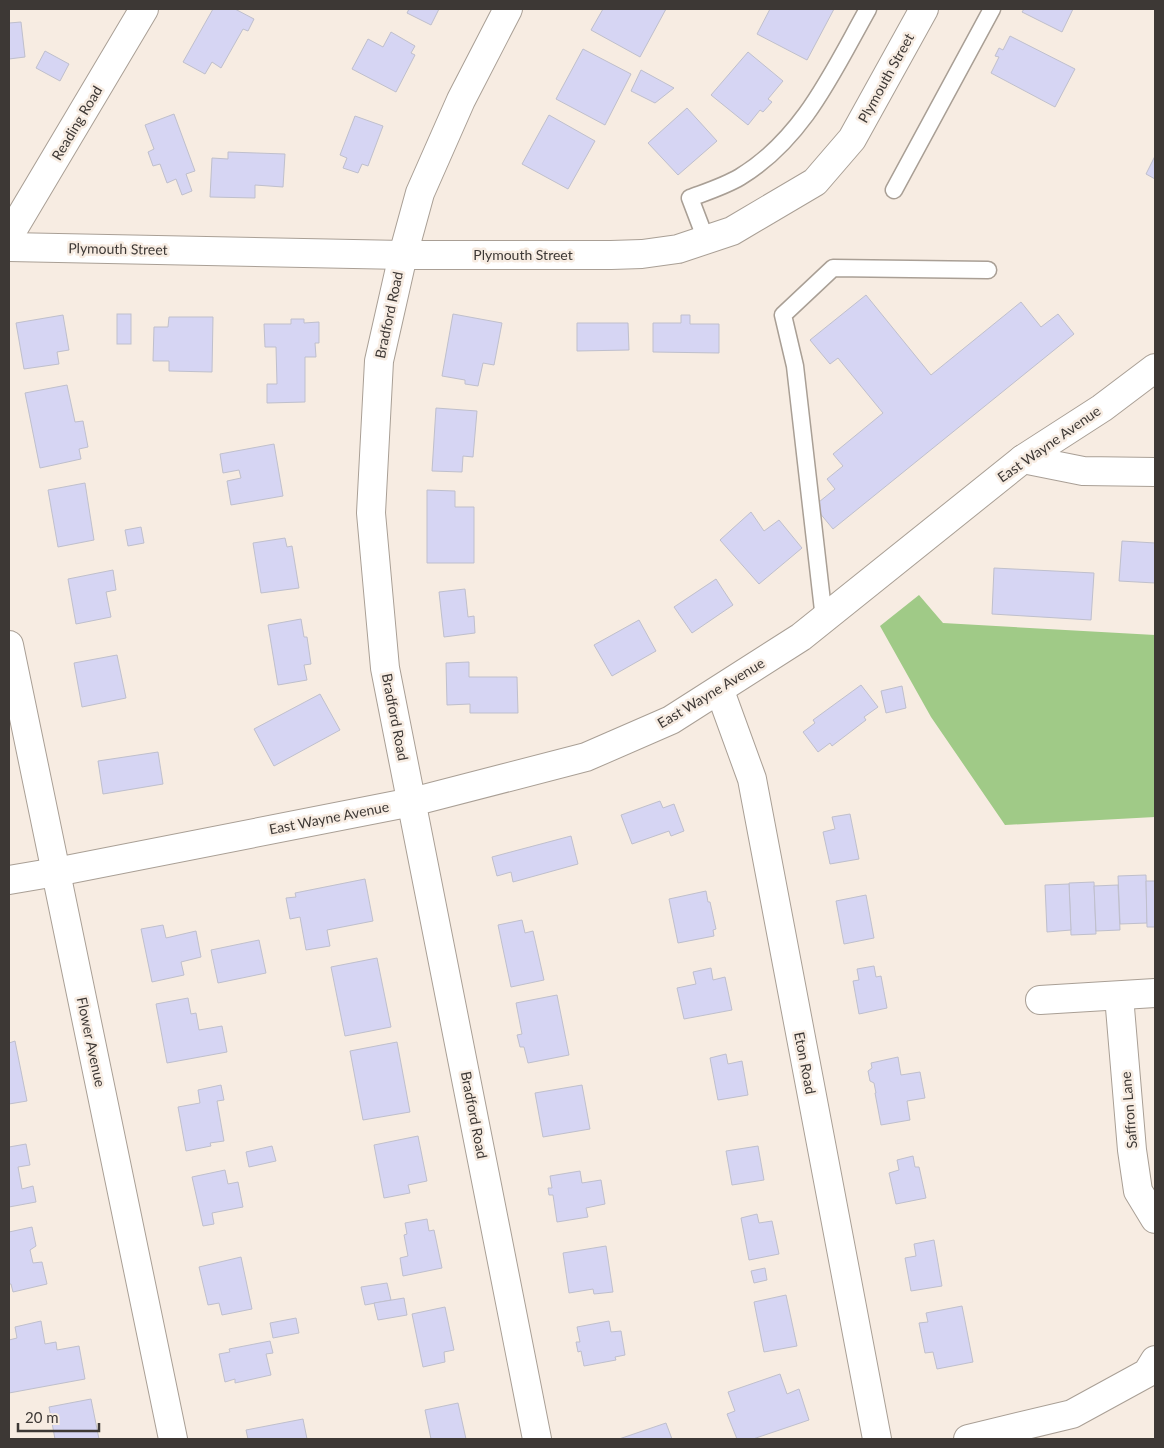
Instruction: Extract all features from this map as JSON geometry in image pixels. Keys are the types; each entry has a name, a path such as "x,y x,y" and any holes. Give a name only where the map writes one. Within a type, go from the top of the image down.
{"street":[{"name":"Reading Road","path":"9,236 144,9"},
{"name":"Bradford Road","path":"508,9 461,100 424,185 403,255 379,360 371,513 385,668 538,1439"},
{"name":"Plymouth Street","path":"9,247 403,255 634,254 678,249 732,231 815,182 852,139 924,9"},
{"name":"East Wayne Avenue","path":"9,880 412,802 586,757 672,720 720,691 801,637 1023,459 1102,408 1155,368"},
{"path":"1023,459 1083,471 1155,472"},
{"name":"Flower Avenue","path":"9,645 173,1439"},
{"name":"Eton Road","path":"720,691 752,779 876,1439"},
{"path":"1040,1000 1155,993"},
{"name":"Saffron Lane","path":"1119,996 1132,1150 1138,1191 1155,1219"},
{"path":"968,1439 1072,1414 1147,1373 1155,1360"}],"lane":[{"path":"706,240 690,198 738,178 763,161 800,123 830,80 868,9"},
{"path":"894,190 992,9"},
{"path":"824,619 795,366 783,315 833,268 988,270"}],"green space":[{"path":"919,595 943,623 1155,635 1155,817 1005,825 931,717 880,626"}],"building":[{"path":"213,9 235,9 254,19 248,31 243,29 221,68 212,62 205,74 183,62"},
{"path":"409,9 439,9 431,25 407,13"},
{"path":"603,9 666,9 640,57 591,30"},
{"path":"770,9 834,9 807,60 757,34"},
{"path":"1024,9 1073,9 1062,32 1022,12"},
{"path":"21,22 25,57 9,59 9,23"},
{"path":"391,32 415,46 411,53 415,55 396,92 352,69 368,39 383,47"},
{"path":"1010,36 1075,69 1055,107 991,73 999,57 995,56 999,48 1003,50"},
{"path":"583,49 631,74 605,125 556,99"},
{"path":"45,51 69,64 60,81 36,68"},
{"path":"748,52 783,81 768,99 772,102 763,112 760,110 748,125 711,95"},
{"path":"641,70 674,88 655,103 631,91"},
{"path":"687,108 717,141 678,175 648,143"},
{"path":"174,114 195,171 186,174 192,191 182,195 176,179 167,183 160,164 153,166 148,152 154,149 145,125"},
{"path":"549,115 595,141 568,189 522,164"},
{"path":"355,116 383,126 368,166 362,164 358,173 343,168 347,158 340,155"},
{"path":"228,152 285,154 283,187 255,185 255,198 210,197 212,158 228,159"},
{"path":"1155,156 1155,179 1146,174"},
{"path":"866,295 931,375 1021,302 1041,327 1058,314 1074,334 833,529 814,506 835,489 827,479 843,466 833,454 883,413 838,358 830,364 810,340"},
{"path":"117,314 131,314 131,344 117,344"},
{"path":"453,314 502,323 494,365 483,363 478,386 465,384 465,380 442,376"},
{"path":"63,315 69,350 57,352 59,364 24,369 16,323"},
{"path":"681,315 690,315 690,324 719,324 719,353 653,352 653,323 681,323"},
{"path":"169,317 213,317 212,372 169,371 169,361 153,361 154,327 168,327"},
{"path":"291,319 304,319 304,323 319,322 319,343 315,343 316,357 305,357 305,402 267,403 267,384 277,384 276,347 265,347 264,324 291,324"},
{"path":"577,323 628,323 629,350 577,351"},
{"path":"67,385 75,422 83,421 88,447 79,449 81,459 40,468 25,393"},
{"path":"436,408 477,411 473,457 463,456 462,472 432,471"},
{"path":"274,444 283,496 231,505 227,481 241,478 239,470 223,473 220,454"},
{"path":"85,483 94,540 58,547 48,490"},
{"path":"427,490 455,491 455,507 474,507 474,563 427,563"},
{"path":"751,512 764,531 779,520 802,548 759,584 720,540"},
{"path":"141,527 144,543 128,546 125,530"},
{"path":"285,538 287,547 292,546 299,588 261,593 253,543"},
{"path":"1122,541 1155,543 1155,583 1119,581"},
{"path":"994,568 1094,573 1091,620 992,614"},
{"path":"113,570 116,590 106,592 111,617 76,624 68,579"},
{"path":"716,579 733,605 692,633 674,607"},
{"path":"465,589 468,617 474,616 475,633 444,637 439,592"},
{"path":"301,619 304,637 307,637 311,664 304,665 307,680 278,685 268,625"},
{"path":"639,620 656,651 612,676 594,645"},
{"path":"117,655 126,698 82,707 74,663"},
{"path":"469,662 469,677 517,677 518,713 470,713 470,704 447,705 446,663"},
{"path":"861,685 878,707 864,717 866,720 832,746 830,743 818,752 803,732 815,723 813,720"},
{"path":"902,686 906,708 886,713 881,691"},
{"path":"320,694 340,730 274,766 254,729"},
{"path":"158,752 163,784 103,794 98,761"},
{"path":"660,801 663,808 674,804 684,831 671,836 669,831 632,844 621,815"},
{"path":"850,814 859,859 830,864 823,832 835,829 832,817"},
{"path":"571,836 578,864 513,882 511,872 497,876 492,857"},
{"path":"1146,875 1147,923 1120,924 1118,876"},
{"path":"365,879 373,921 327,930 330,946 306,950 300,917 290,919 286,898 296,897 295,893"},
{"path":"1146,881 1155,881 1155,927 1147,927"},
{"path":"1094,882 1096,934 1071,935 1069,883"},
{"path":"1069,884 1071,930 1047,932 1045,885"},
{"path":"1118,885 1120,930 1096,931 1094,886"},
{"path":"706,891 716,929 713,930 714,936 678,943 669,899"},
{"path":"866,895 874,938 844,944 836,901"},
{"path":"522,920 525,933 533,931 544,980 511,987 498,925"},
{"path":"163,925 166,938 196,931 201,957 181,962 184,975 152,982 141,929"},
{"path":"259,940 266,973 218,983 211,950"},
{"path":"377,958 391,1027 345,1036 331,967"},
{"path":"874,966 876,977 881,976 887,1008 859,1014 853,981 859,980 857,969"},
{"path":"711,968 713,980 725,977 732,1010 684,1019 677,988 696,984 693,972"},
{"path":"557,995 569,1055 528,1063 524,1047 520,1047 517,1035 522,1034 516,1003"},
{"path":"188,998 191,1014 196,1013 199,1030 222,1026 227,1052 167,1063 156,1004"},
{"path":"15,1041 27,1101 9,1104 9,1043"},
{"path":"397,1042 410,1112 363,1120 350,1051"},
{"path":"726,1054 728,1064 742,1061 748,1095 718,1100 710,1058"},
{"path":"898,1057 901,1075 920,1072 925,1098 907,1101 910,1120 881,1125 874,1083 870,1081 868,1071 872,1068 871,1063"},
{"path":"221,1085 224,1100 217,1101 224,1141 210,1143 211,1146 186,1151 178,1107 200,1103 198,1090"},
{"path":"582,1085 590,1129 543,1137 535,1093"},
{"path":"418,1136 427,1181 408,1185 410,1193 384,1198 374,1145"},
{"path":"26,1144 30,1165 18,1167 22,1189 33,1186 36,1202 9,1207 9,1147"},
{"path":"272,1146 276,1161 249,1167 246,1152"},
{"path":"758,1146 764,1180 732,1185 726,1151"},
{"path":"913,1156 915,1167 919,1167 926,1198 896,1204 889,1173 899,1170 897,1160"},
{"path":"225,1170 228,1184 238,1182 243,1207 212,1213 214,1224 203,1226 192,1177"},
{"path":"580,1171 582,1183 601,1180 605,1204 586,1208 588,1217 557,1222 553,1195 549,1195 548,1188 552,1188 550,1176"},
{"path":"757,1214 759,1223 772,1221 779,1254 749,1260 741,1218"},
{"path":"427,1219 429,1231 434,1230 442,1268 403,1276 400,1258 408,1256 404,1235 407,1234 405,1223"},
{"path":"32,1227 36,1246 30,1250 33,1263 42,1262 47,1284 13,1292 11,1284 9,1284 9,1232"},
{"path":"934,1240 942,1286 911,1291 905,1258 916,1256 914,1244"},
{"path":"606,1246 613,1292 594,1294 593,1289 569,1293 563,1253"},
{"path":"241,1257 252,1309 222,1315 219,1303 208,1305 199,1267"},
{"path":"765,1268 767,1280 754,1283 751,1271"},
{"path":"387,1283 391,1300 365,1305 361,1287"},
{"path":"786,1295 797,1346 764,1352 754,1302"},
{"path":"404,1298 407,1315 378,1320 374,1303"},
{"path":"962,1306 973,1362 937,1369 933,1352 925,1353 919,1323 928,1322 926,1313"},
{"path":"445,1307 454,1350 444,1352 445,1362 423,1367 412,1314"},
{"path":"296,1318 299,1333 273,1338 270,1323"},
{"path":"41,1321 45,1344 56,1342 57,1350 79,1346 85,1379 9,1393 9,1340 17,1338 15,1327"},
{"path":"609,1321 611,1332 621,1331 625,1355 615,1357 616,1360 584,1366 581,1351 578,1352 576,1342 580,1342 577,1327"},
{"path":"270,1341 273,1353 266,1354 271,1375 235,1383 235,1379 225,1382 219,1354 230,1352 229,1349"},
{"path":"780,1374 787,1394 799,1389 809,1420 753,1439 737,1439 727,1414 735,1411 728,1392"},
{"path":"91,1399 99,1439 55,1439 49,1407"},
{"path":"458,1403 466,1439 431,1439 425,1410"},
{"path":"303,1419 307,1439 248,1439 246,1430"},
{"path":"666,1423 672,1439 619,1439"}]}
